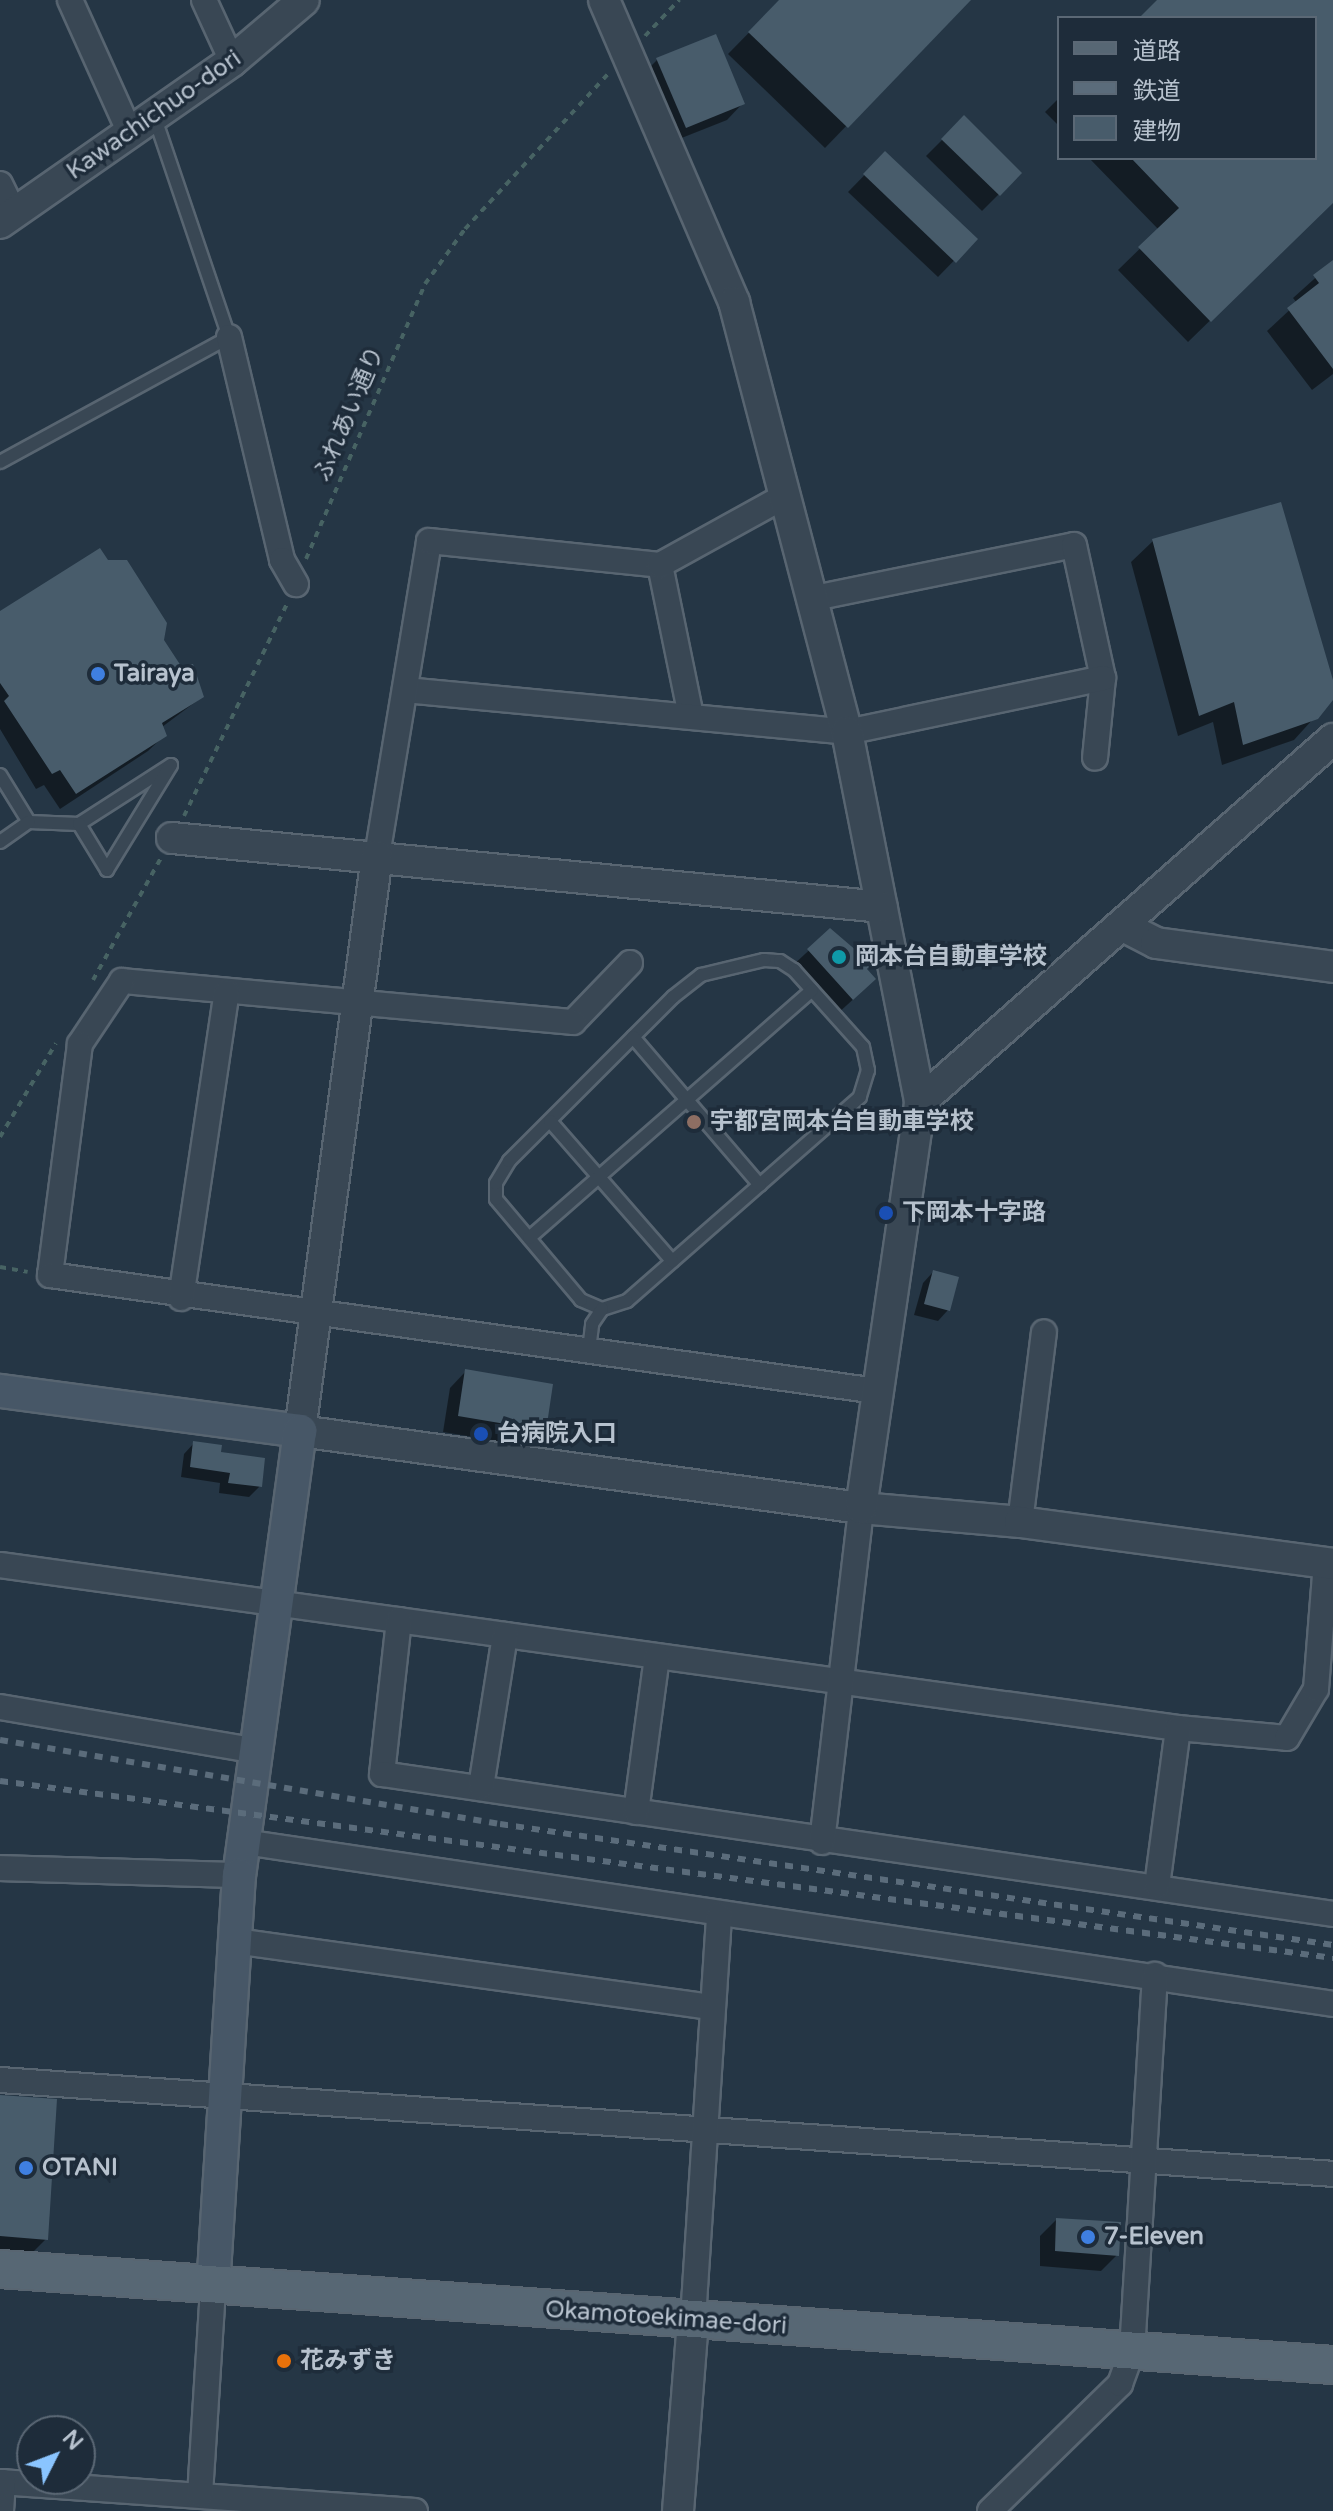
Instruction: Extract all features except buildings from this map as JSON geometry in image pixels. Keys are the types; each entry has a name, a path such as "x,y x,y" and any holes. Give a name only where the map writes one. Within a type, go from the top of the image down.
{"main road":[{"path":"0,1391 300,1431 239,1875 213,2286"},
{"name":"Okamotoekimae-dori","path":"0,2269 1333,2365"}],"street":[{"path":"70,0 142,125"},
{"path":"204,0 232,61"},
{"name":"Kawachichuo-dori","path":"7,218 232,61 304,0"},
{"path":"604,0 734,302 847,732 920,1102 876,1391 822,1842"},
{"path":"0,184 7,218"},
{"path":"229,337 282,560 296,584"},
{"path":"0,1565 1178,1728 1287,1738 1316,1689 1330,1564 1020,1522 861,1508 300,1431 377,856 429,541 660,565 787,495"},
{"path":"814,598 1074,545 1103,678 1095,758"},
{"path":"660,565 691,716"},
{"path":"405,690 847,732 1103,678"},
{"path":"920,1102 1333,739"},
{"path":"177,830 377,856 882,907"},
{"path":"1123,926 1156,943 1333,967"},
{"path":"630,963 573,1022 122,981 80,1044 50,1275 181,1298 589,1350 876,1391"},
{"path":"181,1298 227,992"},
{"path":"1020,1522 1044,1333"},
{"path":"399,1620 382,1774 822,1842 1157,1886 1333,1914"},
{"path":"481,1787 505,1635"},
{"path":"636,1812 657,1656"},
{"path":"0,1707 258,1751"},
{"path":"1157,1886 1178,1728"},
{"path":"244,1842 719,1916 1155,1975 1333,2004"},
{"path":"0,1868 239,1875"},
{"path":"678,2511 719,1916"},
{"path":"235,1941 712,2007"},
{"path":"990,2511 1120,2384 1132,2351 1155,1975"},
{"path":"0,2080 1333,2174"},
{"path":"200,2495 213,2286"},
{"path":"1,2511 2,2482 415,2511"}],"lane":[{"path":"0,462 229,337 142,125"},
{"path":"0,842 29,822 79,824 171,765 107,870 79,824"},
{"path":"1,778 29,822"},
{"path":"589,1350 592,1324 602,1309 627,1301 860,1097 868,1070 863,1047 812,990 780,961 701,975 633,1037 509,1161 496,1183 496,1199 581,1300 602,1309"},
{"path":"529,1238 812,990"},
{"path":"633,1037 760,1185"},
{"path":"550,1121 672,1261"}],"path":[{"path":"638,43 679,0"},
{"name":"ふれあい通り","path":"177,830 296,584 425,284 465,229 617,64"},
{"path":"0,1267 50,1275"}],"railway":[{"path":"0,1740 500,1824 1333,1945"},
{"path":"0,1781 1333,1958"}],"place":[{"name":"Tairaya","path":"98,674"},
{"name":"岡本台自動車学校","path":"839,957"},
{"name":"宇都宮岡本台自動車学校","path":"694,1122"},
{"name":"下岡本十字路","path":"886,1213"},
{"name":"台病院入口","path":"481,1434"},
{"name":"OTANI","path":"26,2168"},
{"name":"7-Eleven","path":"1088,2237"},
{"name":"花みずき","path":"284,2361"}]}
